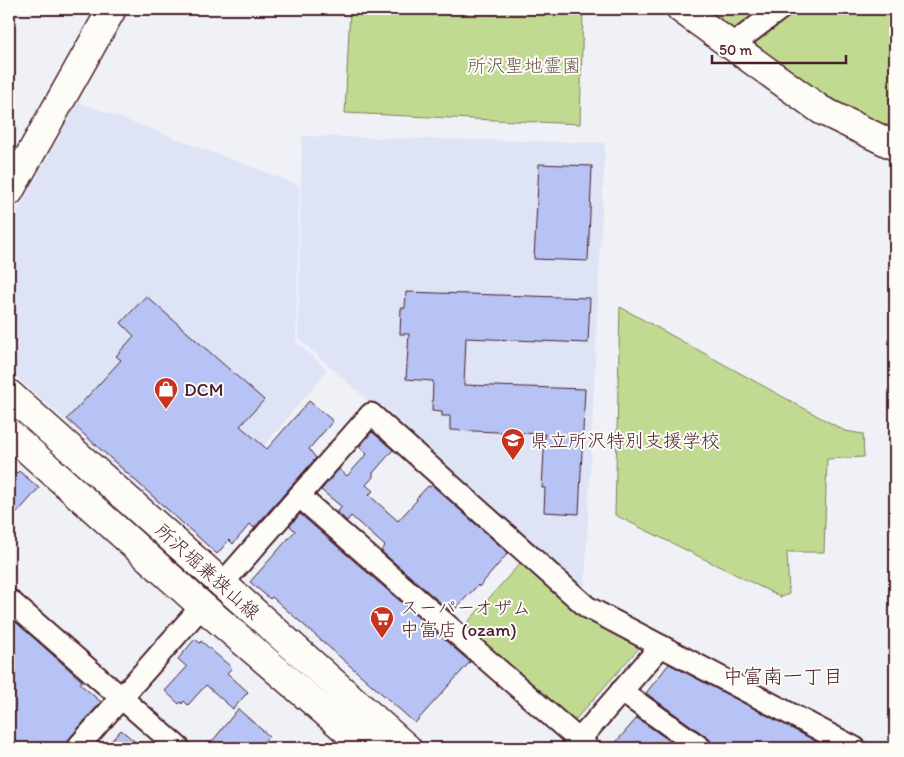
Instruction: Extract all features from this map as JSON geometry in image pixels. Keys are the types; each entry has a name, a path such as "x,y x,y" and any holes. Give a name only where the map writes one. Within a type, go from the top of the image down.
{"main road":[{"path":"9,192 112,9"},
{"path":"681,9 821,110 895,146"},
{"name":"所沢堀兼狭山線","path":"9,394 407,748"},
{"name":"所沢堀兼狭山線","path":"9,434 202,606 367,748"}],"street":[{"path":"731,46 780,9"},
{"path":"222,584 372,414 587,607 855,748"},
{"path":"299,496 579,746 621,691 661,646"},
{"path":"9,600 179,748"},
{"path":"77,748 202,606"},
{"path":"621,691 701,748"}],"shaded area":[{"path":"78,102 299,185 296,342 327,370 192,534 9,370 9,227"},
{"name":"県立所沢特別支援学校","path":"302,136 605,143 585,585 580,590 298,338"}],"green space":[{"name":"所沢聖地霊園","path":"350,9 583,9 580,124 345,113"},
{"path":"695,9 895,9 895,140 841,117"},
{"path":"620,307 845,431 863,434 864,457 827,459 824,552 787,552 789,594 781,597 615,515"},
{"path":"522,561 638,640 639,648 574,721 569,721 468,631 467,623"}],"building":[{"path":"539,164 592,166 588,261 534,259"},
{"path":"406,292 590,298 588,343 466,338 464,385 585,389 579,514 544,512 545,488 542,488 545,434 450,430 450,416 442,416 442,412 432,411 433,381 406,379 409,334 400,334 401,308 405,308"},
{"name":"DCM","path":"146,296 264,400 240,426 267,449 309,401 333,421 309,449 316,458 254,528 250,524 233,544 229,540 217,554 67,419 121,360 116,356 134,336 121,323"},
{"path":"372,432 393,450 373,473 373,477 366,485 373,491 369,495 398,521 428,486 432,485 508,553 479,587 478,585 455,609 453,608 450,611 381,551 385,546 351,516 347,521 337,512 342,507 321,490 339,469 347,476 367,454 359,447"},
{"path":"9,466 17,473 19,471 39,488 9,522"},
{"path":"300,514 470,662 415,723 272,597 270,599 250,582 295,531 290,526"},
{"path":"9,616 82,681 80,684 101,702 68,740 65,748 9,748"},
{"path":"195,639 200,643 201,641 232,668 227,673 248,692 233,709 206,685 188,705 184,701 182,704 181,702 179,704 165,691 187,667 178,659"},
{"path":"669,664 829,748 713,748 712,742 708,738 646,693"},
{"path":"238,709 269,736 258,748 207,748"},
{"path":"637,718 680,748 611,748"},
{"path":"121,730 143,748 105,748"}],"place":[{"name":"DCM","path":"166,410"},
{"name":"県立所沢特別支援学校","path":"513,461"},
{"name":"スーパーオザム 中富店 (ozam)","path":"382,639"}],"district":[{"name":"中富南一丁目","path":"783,676"}]}
